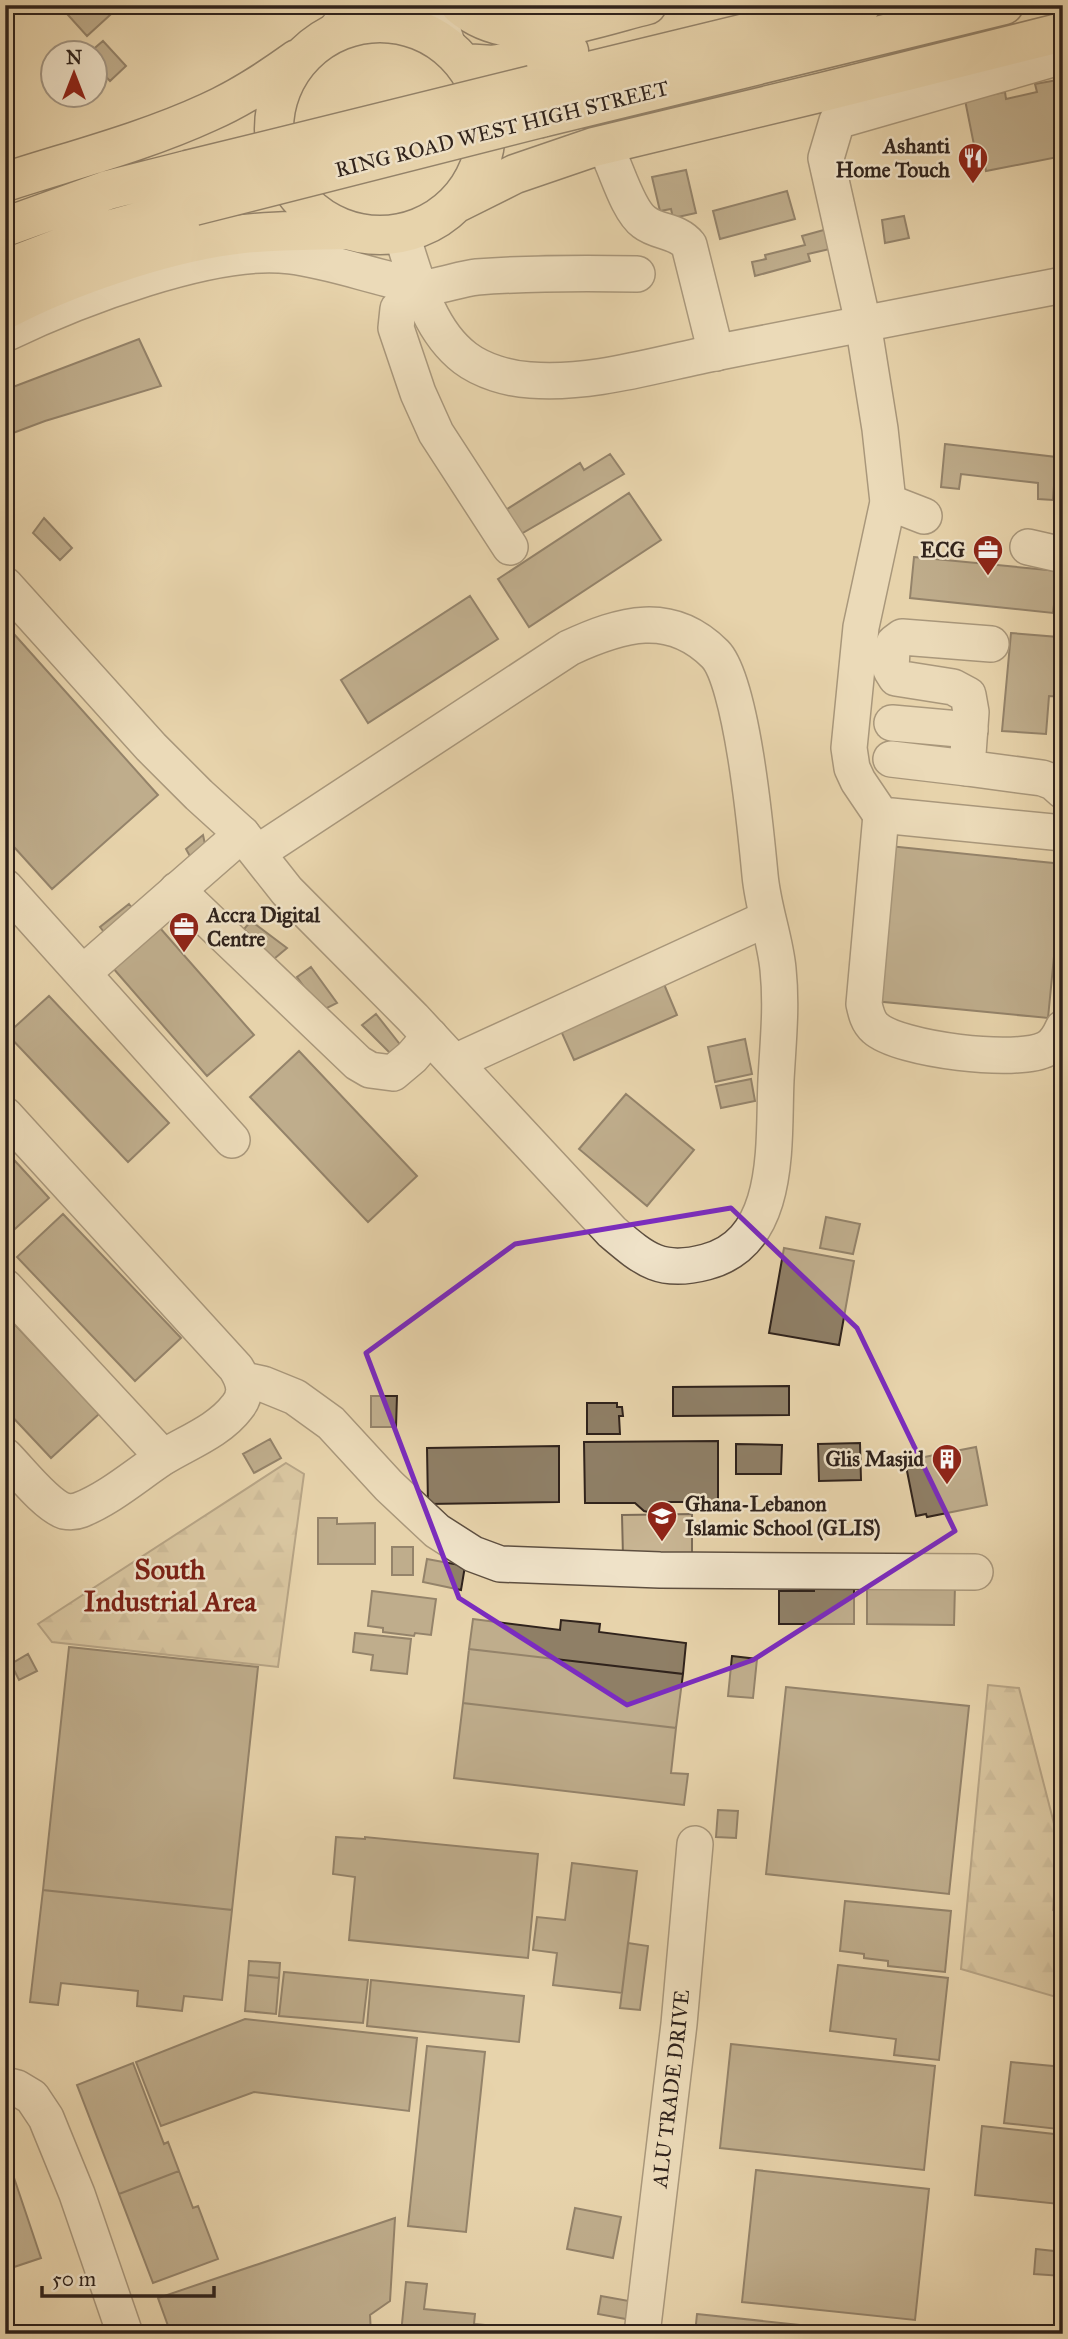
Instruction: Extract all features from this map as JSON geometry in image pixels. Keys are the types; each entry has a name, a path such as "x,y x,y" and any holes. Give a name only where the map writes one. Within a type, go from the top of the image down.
{"main road":[{"path":"466,10 520,30 601,18 647,5"},
{"path":"456,56 493,65 538,58 772,5"},
{"name":"RING ROAD WEST HIGH STREET","path":"5,269 101,232 190,188 861,5"},
{"name":"RING ROAD WEST HIGH STREET","path":"5,227 108,190 190,188 393,154 1004,5"},
{"name":"RING ROAD WEST HIGH STREET","path":"484,154 563,133 825,75 1063,12"},
{"path":"5,182 209,112 267,80 320,43 352,27 372,23 414,28 433,37 456,56 474,79 481,97 486,125 484,154 474,178 453,205 438,218 420,227 380,234 349,230 256,232 227,236 180,246 85,276 5,310"},
{"name":"RING ROAD WEST HIGH STREET","path":"453,205 515,174 594,147 1063,32"},
{"path":"320,43 293,69 282,88 274,131 277,153 284,174 303,201 329,221 349,230"}],"street":[{"path":"320,43 355,5"},
{"path":"456,56 466,10"},
{"path":"1063,56 837,121 826,158 863,323 888,502 861,626 849,748 852,768 858,781 881,814 864,1004 874,1027 891,1039 925,1048 979,1054 1030,1054 1048,1049 1059,1038 1063,1028"},
{"path":"612,162 641,221 683,238 688,245 716,353"},
{"path":"401,232 421,292 439,328 465,358 481,367 529,380 598,377 1063,285"},
{"path":"5,334 62,309 127,286 196,265 260,254 317,261 421,292"},
{"path":"510,547 436,433 418,393 396,328 398,309 421,292 466,278 535,273 637,274"},
{"path":"888,502 924,516"},
{"path":"1028,547 1063,555"},
{"path":"5,585 152,747 249,844 287,891 455,1062 585,1205 637,1253 653,1263 673,1266 697,1264 727,1254 748,1237 763,1211 775,1142 781,998 778,965 766,919 745,755 726,670 718,656 679,629 655,624 629,626 598,634 569,648 249,844 177,890 83,973"},
{"path":"967,768 970,730 968,695 953,687 896,678 891,670 892,649 894,643 902,637 991,644"},
{"path":"892,723 970,730"},
{"path":"891,759 1042,778 1053,782 1063,791"},
{"path":"881,814 1063,832"},
{"path":"5,887 232,1140"},
{"path":"177,890 358,1063 370,1070 393,1073 412,1057 430,1036"},
{"path":"455,1062 766,919"},
{"path":"5,1115 244,1380 263,1384 295,1397 331,1423 389,1486 437,1531 473,1554 500,1564 660,1570 975,1572"},
{"path":"5,1287 163,1457"},
{"path":"5,1456 52,1503 64,1511 76,1512 94,1504 163,1457 206,1433 237,1408 244,1395 244,1380"},
{"name":"ALU TRADE DRIVE","path":"642,2334 679,2024 695,1844"},
{"path":"5,2085 17,2088 32,2097 46,2118 73,2183 125,2334"}],"highlighted area":[{"path":"731,1208 857,1328 955,1531 753,1660 627,1705 459,1598 366,1353 515,1244"}],"green space":[{"path":"286,1463 304,1474 278,1667 52,1642 38,1624"},
{"path":"692,1514 692,1556 623,1557 622,1515"},
{"path":"988,1685 1019,1688 1058,1839 1053,1910 1063,1914 1063,1999 961,1969"}],"building":[{"path":"59,5 121,5 87,36"},
{"path":"108,46 126,66 110,81 108,79"},
{"path":"1063,79 1063,156 986,171 982,149 975,150 965,100 1005,92 1006,99 1037,92 1035,84"},
{"path":"686,170 696,213 673,218 671,209 660,211 652,177"},
{"path":"787,191 795,219 720,239 713,211"},
{"path":"904,216 909,238 885,243 882,220"},
{"path":"831,228 834,248 808,254 810,261 755,276 752,262 766,259 765,255 805,245 802,236"},
{"path":"139,339 161,386 5,436 5,390"},
{"path":"945,444 1056,457 1053,500 1038,499 1038,483 961,474 959,489 941,487"},
{"path":"610,454 624,474 521,534 504,511 580,463 584,470"},
{"path":"629,493 661,540 529,627 498,579"},
{"path":"44,518 72,548 60,560 33,533"},
{"path":"914,557 1058,571 1053,613 910,598"},
{"path":"470,596 498,639 368,723 341,680"},
{"path":"5,624 158,795 52,889 5,837"},
{"path":"1011,633 1058,637 1056,658 1063,659 1063,697 1049,696 1046,734 1002,731"},
{"path":"203,835 206,849 192,860 186,849"},
{"path":"889,846 1063,864 1048,1018 874,1001"},
{"path":"129,904 140,918 111,941 100,927"},
{"path":"153,920 254,1035 207,1076 106,960"},
{"path":"251,921 287,948 268,964 238,936"},
{"path":"311,967 337,1003 321,1011 297,977"},
{"path":"661,977 677,1015 574,1060 557,1022"},
{"path":"49,996 169,1123 128,1162 7,1034"},
{"path":"376,1014 402,1047 394,1057 362,1025"},
{"path":"745,1039 752,1074 715,1082 708,1047"},
{"path":"299,1051 417,1176 368,1222 250,1097"},
{"path":"751,1079 755,1101 721,1108 716,1086"},
{"path":"626,1094 694,1150 647,1206 579,1149"},
{"path":"5,1150 49,1198 6,1237 5,1236"},
{"path":"63,1214 181,1338 135,1381 17,1257"},
{"path":"826,1217 860,1224 853,1254 820,1248"},
{"path":"784,1248 854,1261 839,1345 769,1333"},
{"path":"5,1314 99,1414 51,1458 5,1409"},
{"path":"789,1386 789,1415 673,1416 673,1387"},
{"path":"371,1396 397,1396 396,1427 371,1427"},
{"path":"587,1403 617,1403 617,1407 622,1407 623,1416 619,1416 620,1434 587,1434"},
{"path":"270,1439 281,1458 254,1473 243,1454"},
{"path":"718,1441 718,1502 668,1502 660,1511 652,1513 644,1511 635,1503 585,1503 584,1442"},
{"path":"860,1443 861,1480 819,1481 818,1444"},
{"path":"736,1444 782,1445 781,1474 736,1474"},
{"path":"559,1446 559,1502 428,1504 427,1448"},
{"name":"Glis Masjid","path":"976,1447 987,1505 927,1517 926,1514 916,1516 906,1466 915,1465 914,1459"},
{"path":"318,1518 337,1518 337,1524 375,1523 375,1564 318,1564"},
{"path":"392,1547 413,1547 413,1575 392,1575"},
{"path":"427,1559 465,1566 461,1590 423,1582"},
{"path":"867,1577 955,1585 954,1625 867,1624"},
{"path":"814,1588 854,1588 854,1624 779,1624 779,1591 814,1591"},
{"path":"372,1591 436,1599 431,1635 383,1632 383,1628 368,1626"},
{"path":"473,1619 560,1630 561,1620 600,1624 599,1632 686,1643 683,1674 469,1649"},
{"path":"355,1633 411,1639 407,1674 371,1670 373,1655 353,1652"},
{"path":"69,1647 258,1667 232,1910 43,1890"},
{"path":"469,1649 683,1674 676,1728 463,1703"},
{"path":"28,1654 37,1671 19,1680 11,1664"},
{"path":"732,1656 757,1659 753,1698 728,1696"},
{"path":"786,1687 969,1706 949,1894 766,1874"},
{"path":"463,1703 676,1728 671,1773 688,1774 684,1805 454,1778"},
{"path":"718,1810 738,1811 736,1838 716,1837"},
{"path":"336,1837 365,1837 538,1854 528,1958 349,1940 355,1877 333,1874"},
{"path":"572,1863 637,1871 622,1993 553,1985 557,1953 533,1950 537,1917 565,1920"},
{"path":"43,1890 232,1910 222,2000 184,1996 182,2011 137,2006 138,1991 61,1983 58,2005 30,2002"},
{"path":"845,1901 951,1911 945,1972 888,1966 888,1961 840,1951"},
{"path":"628,1943 648,1946 640,2010 620,2008"},
{"path":"249,1961 280,1963 279,1978 248,1975"},
{"path":"838,1965 948,1978 939,2060 894,2055 896,2039 830,2031"},
{"path":"284,1972 368,1980 363,2023 279,2016"},
{"path":"248,1975 279,1978 276,2014 245,2011"},
{"path":"371,1980 524,1996 519,2042 367,2026"},
{"path":"245,2019 417,2038 409,2111 254,2092 161,2126 136,2062"},
{"path":"731,2044 935,2066 924,2170 720,2148"},
{"path":"427,2046 485,2052 466,2232 408,2226"},
{"path":"1011,2062 1063,2067 1058,2129 1004,2123"},
{"path":"133,2063 164,2144 168,2142 179,2171 119,2194 77,2085"},
{"path":"982,2126 1063,2135 1059,2204 975,2195"},
{"path":"5,2151 41,2258 5,2270"},
{"path":"756,2170 929,2189 915,2320 742,2302"},
{"path":"179,2171 193,2208 198,2206 218,2259 153,2283 119,2194"},
{"path":"575,2208 621,2217 613,2258 567,2249"},
{"path":"395,2218 390,2301 370,2315 371,2334 171,2334 158,2298"},
{"path":"1036,2249 1063,2252 1063,2276 1034,2274"},
{"path":"406,2282 427,2284 424,2309 475,2314 474,2324 538,2330 538,2334 401,2334"},
{"path":"601,2296 629,2301 626,2319 598,2314"},
{"path":"697,2314 885,2334 695,2334"}],"place":[{"name":"Ashanti Home Touch","path":"973,185"},
{"name":"ECG","path":"988,577"},
{"name":"Accra Digital Centre","path":"184,954"},
{"name":"Glis Masjid","path":"947,1486"},
{"name":"Ghana-Lebanon Islamic School (GLIS)","path":"662,1543"}],"district":[{"name":"South Industrial Area","path":"170,1585"}]}
